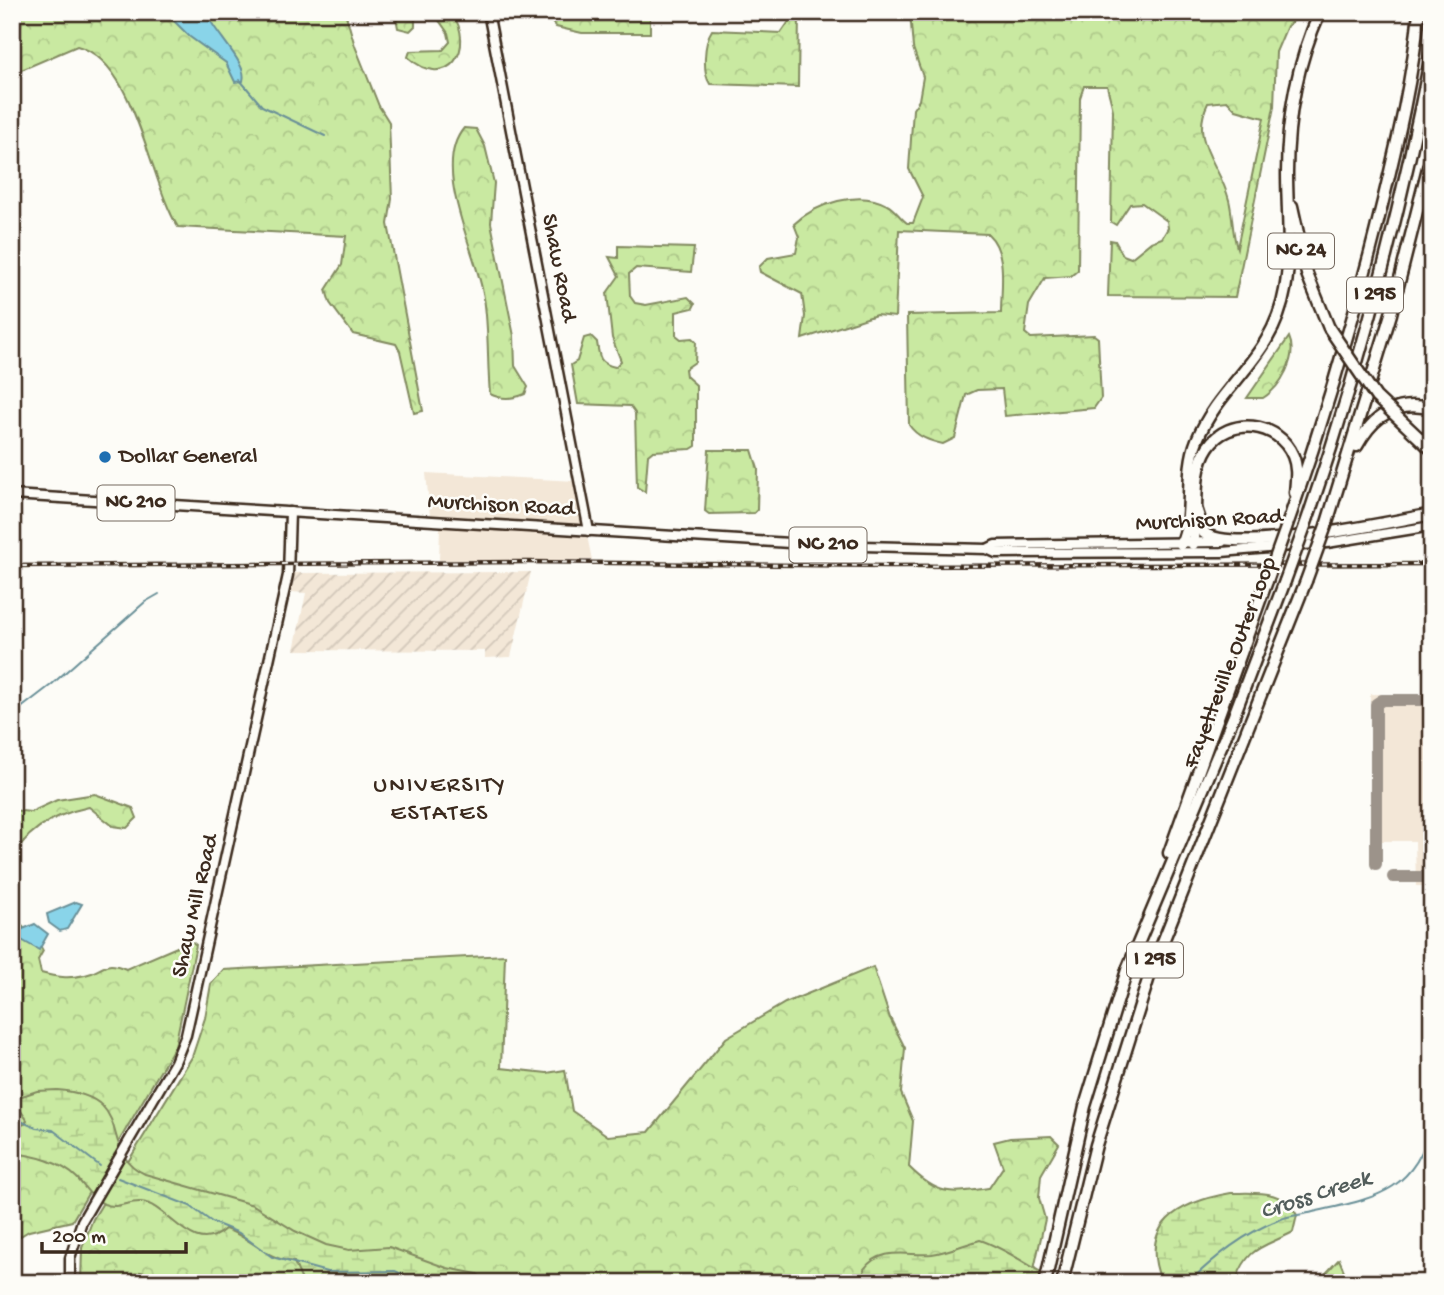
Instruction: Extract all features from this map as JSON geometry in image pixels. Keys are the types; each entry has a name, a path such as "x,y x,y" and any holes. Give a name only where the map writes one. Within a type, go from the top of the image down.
{"highway":[{"name":"NC 24","path":"1320,12 1306,48 1292,105 1287,171 1304,262 1329,328 1367,387 1403,426 1432,450"},
{"path":"1146,919 1293,508 1357,304 1389,178 1414,58 1419,12"},
{"name":"Fayetteville Outer Loop","path":"1045,1283 1095,1071 1146,919 1233,718 1304,526 1371,309 1431,55"},
{"name":"Fayetteville Outer Loop","path":"1062,1283 1103,1122 1149,977 1306,581 1345,468 1391,314 1432,152"},
{"path":"1181,544 1186,528 1189,473 1197,439 1215,409 1264,347 1281,306 1288,262 1287,171"},
{"path":"1345,468 1364,433 1380,416 1401,407 1432,409"},
{"path":"1192,548 1199,472 1206,450 1222,433 1249,426 1271,432 1291,451 1296,470 1293,508"},
{"path":"1197,510 1204,533 1222,541"},
{"name":"Murchison Road","path":"1222,541 1317,534 1432,514"}],"main road":[{"name":"Shaw Road","path":"488,12 590,531"},
{"name":"Murchison Road","path":"12,495 865,547 987,549 996,553 1309,545 1432,526"},
{"name":"Shaw Mill Road","path":"70,1283 70,1258 82,1221 175,1062 186,1035 288,575 290,512"},
{"name":"Murchison Road","path":"987,549 995,545 1181,544 1192,548 1222,541"}],"shaded area":[{"path":"426,473 576,481 592,560 439,560 440,527 431,527"},
{"path":"531,572 511,657 485,658 485,651 294,650 306,593 291,592 294,573"},
{"path":"1370,694 1432,695 1432,886 1416,886 1415,841 1370,841"}],"green space":[{"path":"12,12 345,12 355,46 379,106 389,122 392,199 388,224 423,411 414,413 400,351 396,344 353,334 330,303 326,290 342,265 346,236 178,227 168,207 139,125 114,74 97,56 77,46 12,74"},
{"path":"395,12 415,12 415,26 410,31 398,28"},
{"path":"433,12 451,12 459,26 461,39 460,52 454,62 446,68 435,70 422,67 408,57 410,51 443,50 450,42 448,33"},
{"path":"523,12 650,12 650,33 582,33 556,27 544,13 525,16"},
{"path":"790,12 799,12 798,87 710,84 705,57 712,30 781,33 790,20"},
{"path":"910,12 1313,12 1310,18 1297,18 1287,26 1276,52 1274,107 1235,297 1108,296 1110,240 1115,241 1123,255 1131,258 1151,242 1162,238 1168,228 1167,221 1142,203 1130,204 1116,225 1111,222 1113,110 1107,86 1084,86 1080,98 1078,270 1071,276 1045,278 1029,305 1025,333 1031,338 1094,335 1098,338 1101,398 1094,408 1005,416 1002,389 977,390 966,395 955,438 943,444 916,433 909,425 907,315 1001,313 1001,260 988,234 899,230 895,317 876,315 802,339 805,316 802,294 760,272 759,267 768,258 796,253 799,237 794,224 813,210 838,201 864,198 876,200 890,206 907,223 913,223 923,197 909,169 913,109 919,100 923,77 913,48","holes":["1227,101 1236,110 1264,118 1237,248 1229,200 1208,152 1202,129 1208,103"]},
{"path":"464,128 476,129 485,146 494,183 491,223 514,336 515,366 528,387 525,394 512,398 490,394 484,298 454,187 452,165 455,145"},
{"path":"618,246 694,248 691,272 636,268 629,274 630,296 635,303 646,305 688,297 695,304 693,308 676,312 676,335 681,339 692,338 696,342 695,362 685,369 686,376 696,385 696,446 691,449 653,451 648,455 645,492 637,487 635,413 630,406 578,404 571,365 577,361 584,338 591,336 597,342 603,361 615,367 621,361 612,338 607,293 619,276 609,257 618,258"},
{"path":"1289,337 1291,353 1282,379 1263,398 1247,398"},
{"path":"709,450 752,450 758,469 757,510 754,513 709,514 705,511"},
{"path":"95,794 133,808 137,818 127,828 113,826 89,807 65,814 33,832 17,850 12,862 12,810 31,812 57,800"},
{"path":"12,912 43,951 38,960 41,973 52,976 79,976 108,965 126,969 191,941 196,945 175,1046 72,1221 29,1231 12,1241"},
{"path":"505,955 501,1068 547,1073 565,1070 572,1111 608,1136 649,1132 726,1038 785,1003 873,967 890,1018 905,1048 901,1093 913,1121 909,1167 928,1183 945,1191 989,1188 1003,1167 994,1142 1010,1138 1051,1136 1059,1144 1041,1175 1039,1198 1045,1219 1031,1283 174,1283 169,1277 140,1272 137,1283 81,1283 82,1248 93,1219 192,1057 205,1018 211,984 223,970"},
{"path":"57,1090 83,1095 99,1103 108,1114 122,1152 130,1164 145,1174 253,1205 295,1231 326,1245 349,1250 389,1247 447,1268 477,1274 489,1283 303,1283 294,1262 274,1256 225,1229 213,1237 202,1238 181,1228 151,1205 141,1202 114,1206 99,1202 71,1172 38,1158 12,1153 12,1128 25,1124 27,1120 13,1099 37,1091"},
{"path":"1231,1193 1269,1194 1285,1201 1297,1215 1293,1232 1251,1254 1235,1283 1162,1283 1156,1263 1155,1245 1159,1231 1168,1219 1195,1203"},
{"path":"980,1240 1062,1283 865,1283 864,1269 879,1257 938,1253"},
{"path":"1339,1259 1349,1283 1317,1283"}],"water":[{"path":"165,12 206,12 241,66 243,81 235,82 226,63 190,37"},
{"path":"76,902 82,904 67,929 60,931 49,923 47,914"},
{"path":"35,924 48,934 39,950 18,938 18,931"}],"waterway":[{"path":"240,80 262,106 325,136"},
{"path":"12,715 51,685 145,602 159,594"},
{"name":"Cross Creek","path":"12,1117 36,1128 53,1130 100,1166"},
{"name":"Cross Creek","path":"1188,1283 1231,1246 1255,1231 1289,1217 1355,1202 1389,1188 1403,1178 1415,1164 1425,1146 1432,1123"},
{"name":"Cross Creek","path":"118,1178 190,1206 212,1222 239,1233 272,1257 327,1272 395,1271 421,1283"}],"taxiway":[{"path":"1376,864 1376,704 1382,700 1432,700"},
{"path":"1393,877 1432,877"}],"railway":[{"path":"12,566 528,562 889,566 1432,564"}],"place":[{"name":"Dollar General","path":"105,457"}],"district":[{"name":"UNIVERSITY ESTATES","path":"440,800"}]}
